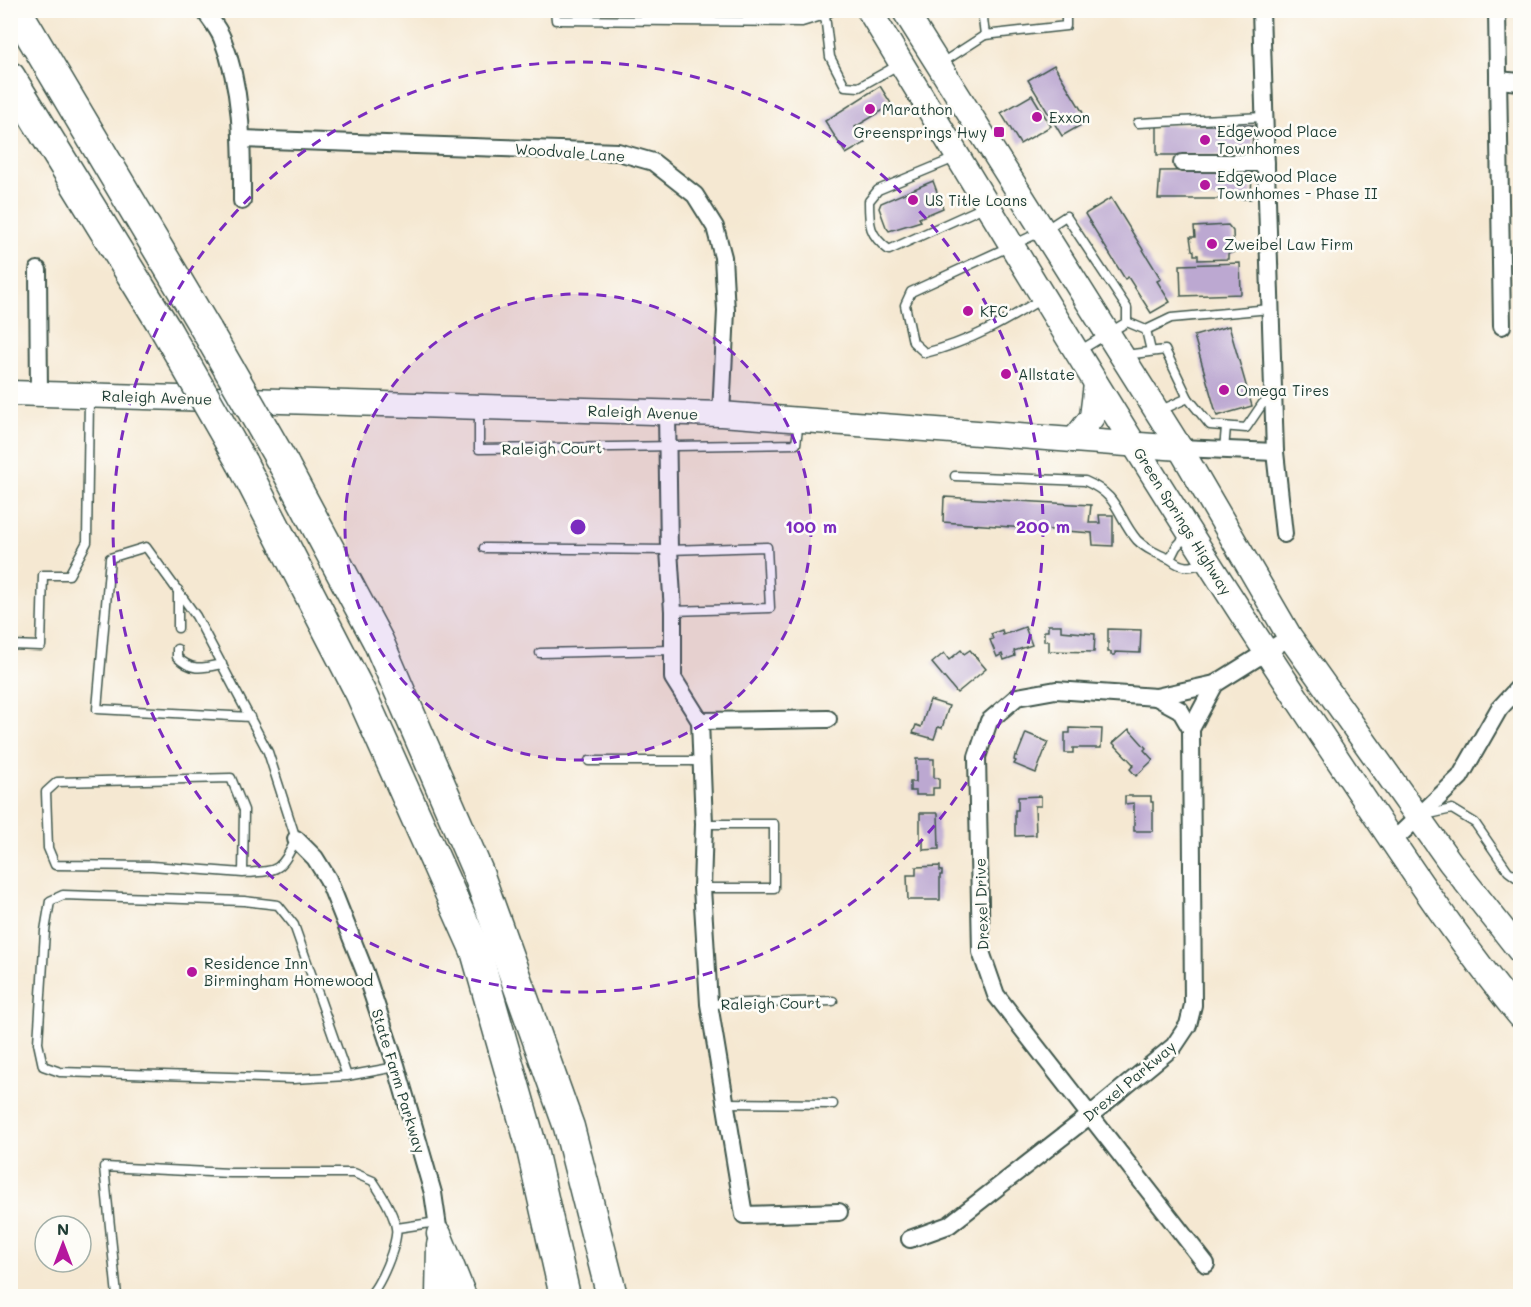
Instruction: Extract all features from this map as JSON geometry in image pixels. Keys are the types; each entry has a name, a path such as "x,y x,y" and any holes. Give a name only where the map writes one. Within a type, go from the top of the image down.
{"highway":[{"path":"16,10 284,465 378,641 477,870 569,1127 612,1296"},
{"path":"10,77 165,330 242,463 361,694 476,951 531,1145 565,1296"}],"main road":[{"name":"Green Springs Highway","path":"869,10 1096,384 1267,653 1393,841 1491,980 1521,1016"},
{"path":"904,10 1043,231 1118,328 1122,355 1180,448 1290,637 1450,862 1521,951"},
{"path":"1074,440 1092,417 1096,384"},
{"name":"Raleigh Avenue","path":"10,393 721,414 1180,448"},
{"name":"State Farm Parkway","path":"438,1228 438,1296"},
{"name":"State Farm Parkway","path":"438,1228 464,1296"}],"street":[{"path":"204,10 221,36 237,86 242,139 242,201"},
{"path":"1261,10 1275,452 1284,534"},
{"path":"1497,10 1503,326"},
{"path":"1498,80 1521,82"},
{"name":"Woodvale Lane","path":"242,139 618,152 653,162 695,195 715,227 723,257 726,311 721,414"},
{"path":"1182,163 1266,163"},
{"path":"38,270 39,394"},
{"path":"668,412 669,550 674,611 673,678 700,721 828,719"},
{"name":"Raleigh Avenue","path":"1180,448 1275,452"},
{"path":"1215,684 1290,637"},
{"name":"Drexel Drive","path":"1206,1264 996,994 981,952 977,757 989,721 1017,698 1056,690 1156,697 1215,684"},
{"name":"Drexel Parkway","path":"910,1239 949,1225 1089,1116 1174,1046 1188,1025 1193,1005 1191,729 1215,684"},
{"path":"1393,841 1460,777 1499,709 1521,686"},
{"name":"Drexel Drive","path":"1156,697 1180,710"},
{"name":"Drexel Parkway","path":"1180,710 1191,729"},
{"name":"Raleigh Court","path":"700,721 704,824 702,888 709,1004 744,1215 839,1212"},
{"name":"State Farm Parkway","path":"296,839 315,858 328,879 365,972 433,1193 438,1228"}],"lane":[{"path":"555,10 556,20 802,22 827,12 830,57 845,86 859,87 901,64"},
{"path":"982,10 985,35"},
{"path":"938,65 985,35 1066,26 1066,10"},
{"path":"1138,123 1264,117"},
{"path":"958,157 878,190 869,201 869,223 876,240 889,249 987,205"},
{"path":"1044,298 995,327 954,345 925,353 913,342 905,306 911,292 1043,231 1066,216 1127,308 1118,328 1077,353"},
{"path":"1118,328 1146,330 1171,318 1270,309"},
{"path":"1146,330 1151,351"},
{"path":"1122,355 1166,350 1188,398 1210,425 1246,428 1263,404 1273,403"},
{"path":"10,645 41,646 43,575 69,576 87,542 88,395"},
{"path":"1157,411 1188,398"},
{"name":"Raleigh Court","path":"479,407 479,449 796,444 799,420"},
{"path":"1224,450 1226,427"},
{"path":"955,476 1085,481 1099,487 1113,499 1136,539 1145,547 1179,566 1190,567 1209,562"},
{"path":"1170,559 1176,547 1190,531"},
{"path":"243,873 244,810 231,778 57,782 46,792 48,848 55,865 152,866 243,873 270,871 285,862 296,839 268,752 250,717 222,664 196,616 147,547 110,558 97,709 250,717"},
{"path":"484,548 669,550 767,547 770,608 674,611"},
{"path":"178,590 178,628"},
{"path":"177,649 177,657 187,667 201,668 222,664"},
{"path":"540,653 672,650"},
{"path":"589,761 701,761"},
{"path":"1418,817 1452,809 1475,823 1508,871 1521,880"},
{"path":"702,888 774,888 774,824 704,824"},
{"path":"347,1076 294,925 278,905 244,901 73,895 63,895 50,902 45,931 38,1042 43,1066 60,1072 293,1079 347,1076 396,1067"},
{"name":"Raleigh Court","path":"709,1004 833,1001"},
{"path":"727,1103 833,1104"},
{"path":"117,1296 104,1167 230,1173 354,1173 374,1181 397,1228 384,1271 374,1293 368,1296"},
{"path":"397,1228 438,1228"}],"building":[{"path":"1054,65 1088,121 1062,136 1028,80"},
{"path":"880,86 892,105 855,127 865,143 846,154 825,121"},
{"path":"1032,95 1051,126 1020,144 1001,113"},
{"name":"Edgewood Place Townhomes","path":"1157,125 1253,125 1252,155 1157,155"},
{"name":"Edgewood Place Townhomes - Phase II","path":"1252,170 1251,199 1158,199 1160,171"},
{"path":"933,181 943,208 919,218 921,221 889,231 879,208 881,203"},
{"path":"1111,198 1161,279 1157,281 1170,302 1151,313 1128,277 1125,279 1085,214"},
{"name":"Zweibel Law Firm","path":"1228,225 1233,231 1234,252 1228,254 1228,259 1198,260 1198,255 1194,255 1192,250 1190,237 1195,237 1194,227"},
{"path":"1240,263 1241,294 1181,296 1180,265"},
{"path":"1229,326 1252,406 1217,416 1194,336"},
{"path":"944,497 1091,505 1089,523 1100,523 1099,515 1113,515 1113,546 1093,545 1092,533 943,522"},
{"path":"1048,625 1061,625 1061,631 1095,634 1094,652 1049,651 1049,641 1044,641 1044,631 1048,631"},
{"path":"1025,627 1032,645 1014,651 1015,656 1004,660 1002,654 997,657 990,640 993,639 991,634 1002,630 1003,635"},
{"path":"1108,629 1141,630 1140,653 1115,652 1115,655 1111,655 1111,652 1108,652"},
{"path":"961,650 964,654 970,650 986,669 957,693 932,663 944,653 949,660"},
{"path":"930,700 949,706 942,728 938,727 934,739 913,733 916,725 921,727"},
{"path":"1070,728 1102,729 1101,748 1073,748 1073,753 1065,753 1065,733 1070,733"},
{"path":"1129,729 1146,748 1144,750 1153,760 1136,776 1130,769 1134,765 1113,743"},
{"path":"1026,733 1048,742 1036,773 1014,764 1015,755 1017,756"},
{"path":"916,759 934,759 934,778 939,778 939,788 933,788 933,795 916,795 916,791 910,791 910,782 916,782"},
{"path":"1041,796 1041,806 1035,806 1036,835 1015,836 1015,810 1018,810 1018,797"},
{"path":"1125,796 1151,796 1153,831 1134,831 1134,803 1125,804"},
{"path":"920,813 938,813 939,849 923,850 923,839 920,839"},
{"path":"940,866 942,875 940,875 940,900 908,900 907,875 916,875 916,867"}],"place":[{"name":"Marathon","path":"870,109"},
{"name":"Exxon","path":"1037,117"},
{"name":"Greensprings Hwy","path":"999,132"},
{"name":"Edgewood Place Townhomes","path":"1205,140"},
{"name":"Edgewood Place Townhomes - Phase II","path":"1205,185"},
{"name":"US Title Loans","path":"913,200"},
{"name":"Zweibel Law Firm","path":"1212,244"},
{"name":"KFC","path":"968,311"},
{"name":"Allstate","path":"1006,374"},
{"name":"Omega Tires","path":"1224,390"},
{"name":"Residence Inn Birmingham Homewood","path":"192,972"}]}
